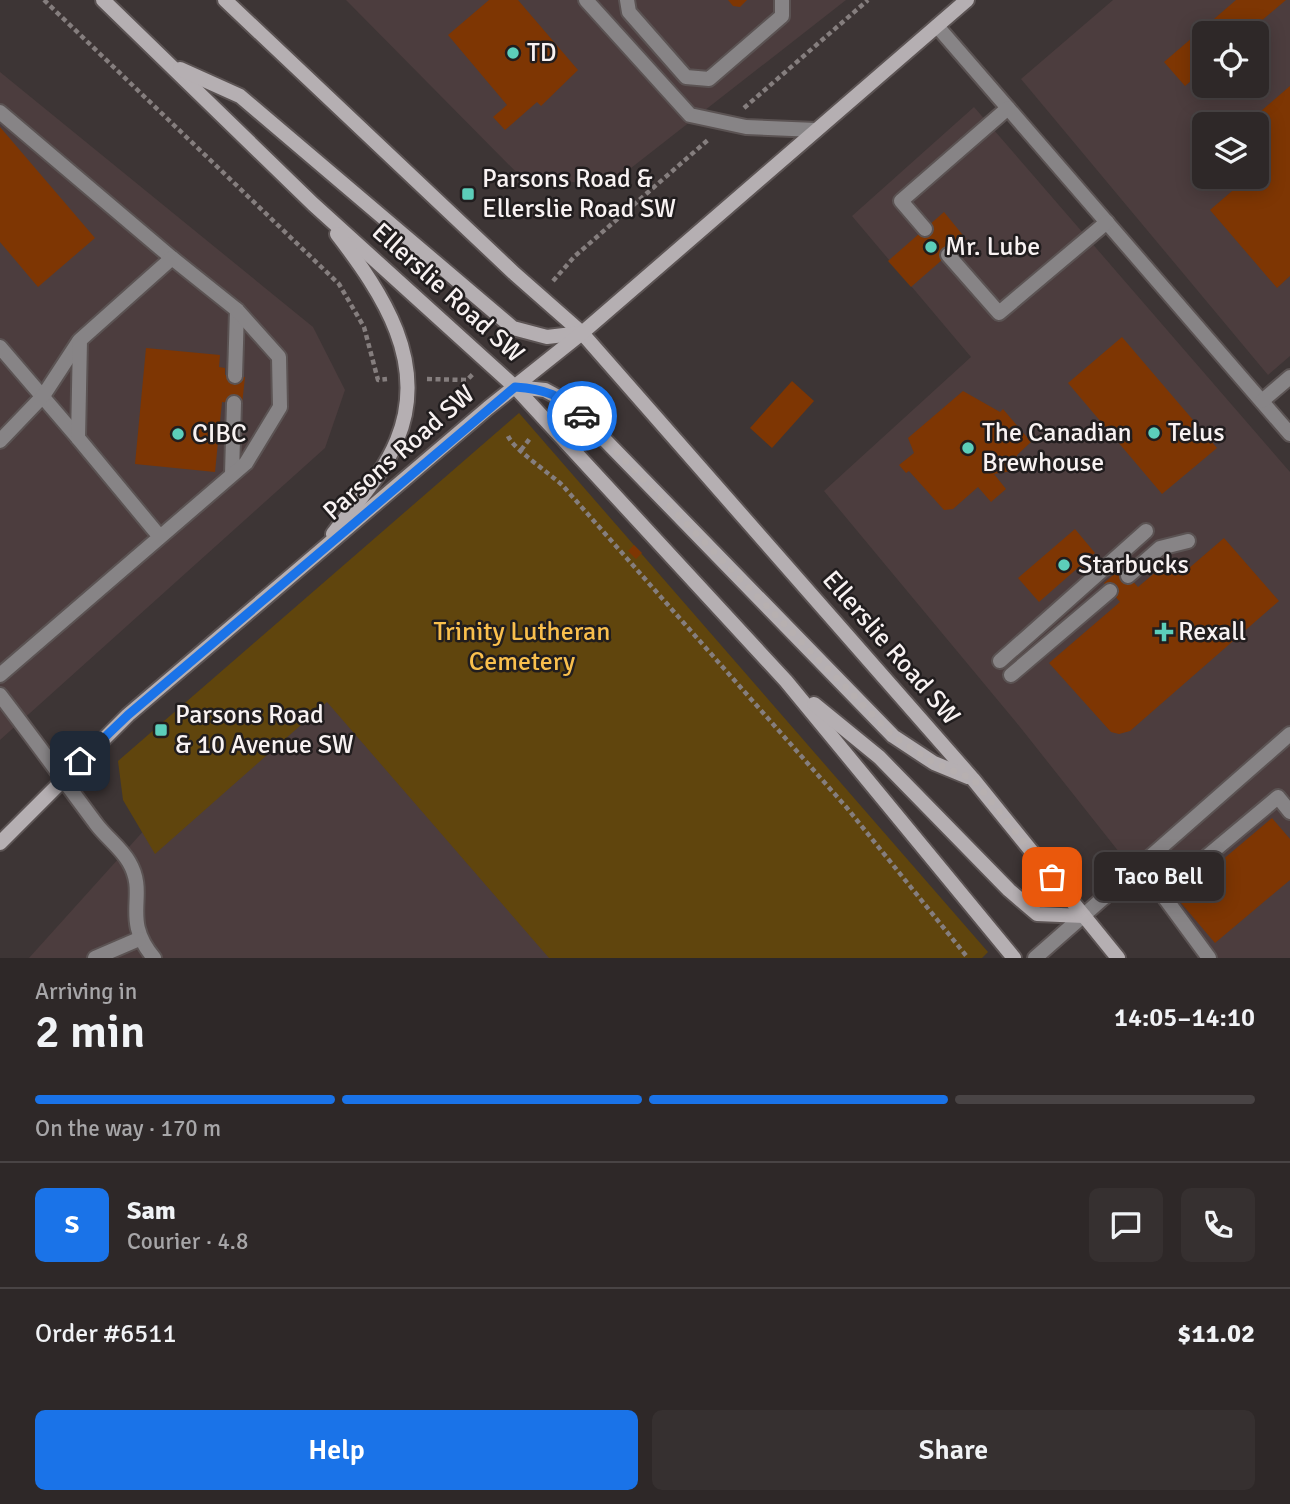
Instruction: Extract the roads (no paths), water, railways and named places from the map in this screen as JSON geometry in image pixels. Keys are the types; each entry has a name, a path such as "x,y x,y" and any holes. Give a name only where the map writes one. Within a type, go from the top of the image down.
{"main road":[{"name":"Ellerslie Road SW","path":"103,0 313,204 515,387 786,681 1014,958"},
{"name":"Ellerslie Road SW","path":"225,0 515,274 582,332 973,779 1118,958"},
{"name":"Parsons Road SW","path":"0,843 128,715 582,332 967,0"},
{"path":"169,64 240,96 513,328 547,337 582,332"},
{"path":"313,204 375,286 393,317 403,348 408,378 406,410 397,440 380,471 315,557"},
{"path":"515,387 545,390 569,403 893,736 934,763 973,779"},
{"path":"786,681 879,757 1009,890 1037,914 1084,916"}],"lane":[{"path":"586,0 690,115 746,127 816,130"},
{"path":"627,0 629,12 686,77 709,79 782,16 782,0"},
{"path":"937,26 1290,435"},
{"path":"925,229 901,201 1008,108"},
{"path":"0,111 237,310 279,356 280,407 246,463 0,675"},
{"path":"948,255 999,313 1107,222"},
{"path":"0,441 43,396 80,340 172,258"},
{"path":"235,376 237,310"},
{"path":"79,438 80,340"},
{"path":"0,347 160,537"},
{"path":"1262,401 1290,377"},
{"path":"232,474 234,403"},
{"path":"1000,661 1146,531"},
{"path":"1128,576 1160,548 1188,541"},
{"path":"1011,675 1110,591"},
{"path":"0,695 99,828 128,859 134,873 135,925 139,939 154,958"},
{"path":"1035,958 1290,734"},
{"path":"1209,958 1162,894 1278,797 1290,812"},
{"path":"95,958 139,939"}],"place":[{"name":"TD","path":"513,53"},
{"name":"Parsons Road & Ellerslie Road SW","path":"468,194"},
{"name":"Mr. Lube","path":"931,247"},
{"name":"Telus","path":"1154,433"},
{"name":"CIBC","path":"178,434"},
{"name":"The Canadian Brewhouse","path":"968,448"},
{"name":"Starbucks","path":"1064,565"},
{"name":"Rexall","path":"1164,632"},
{"name":"Parsons Road & 10 Avenue SW","path":"161,730"},
{"name":"Taco Bell","path":"1052,877"}],"park label":[{"name":"Trinity Lutheran Cemetery","path":"522,647"}]}
